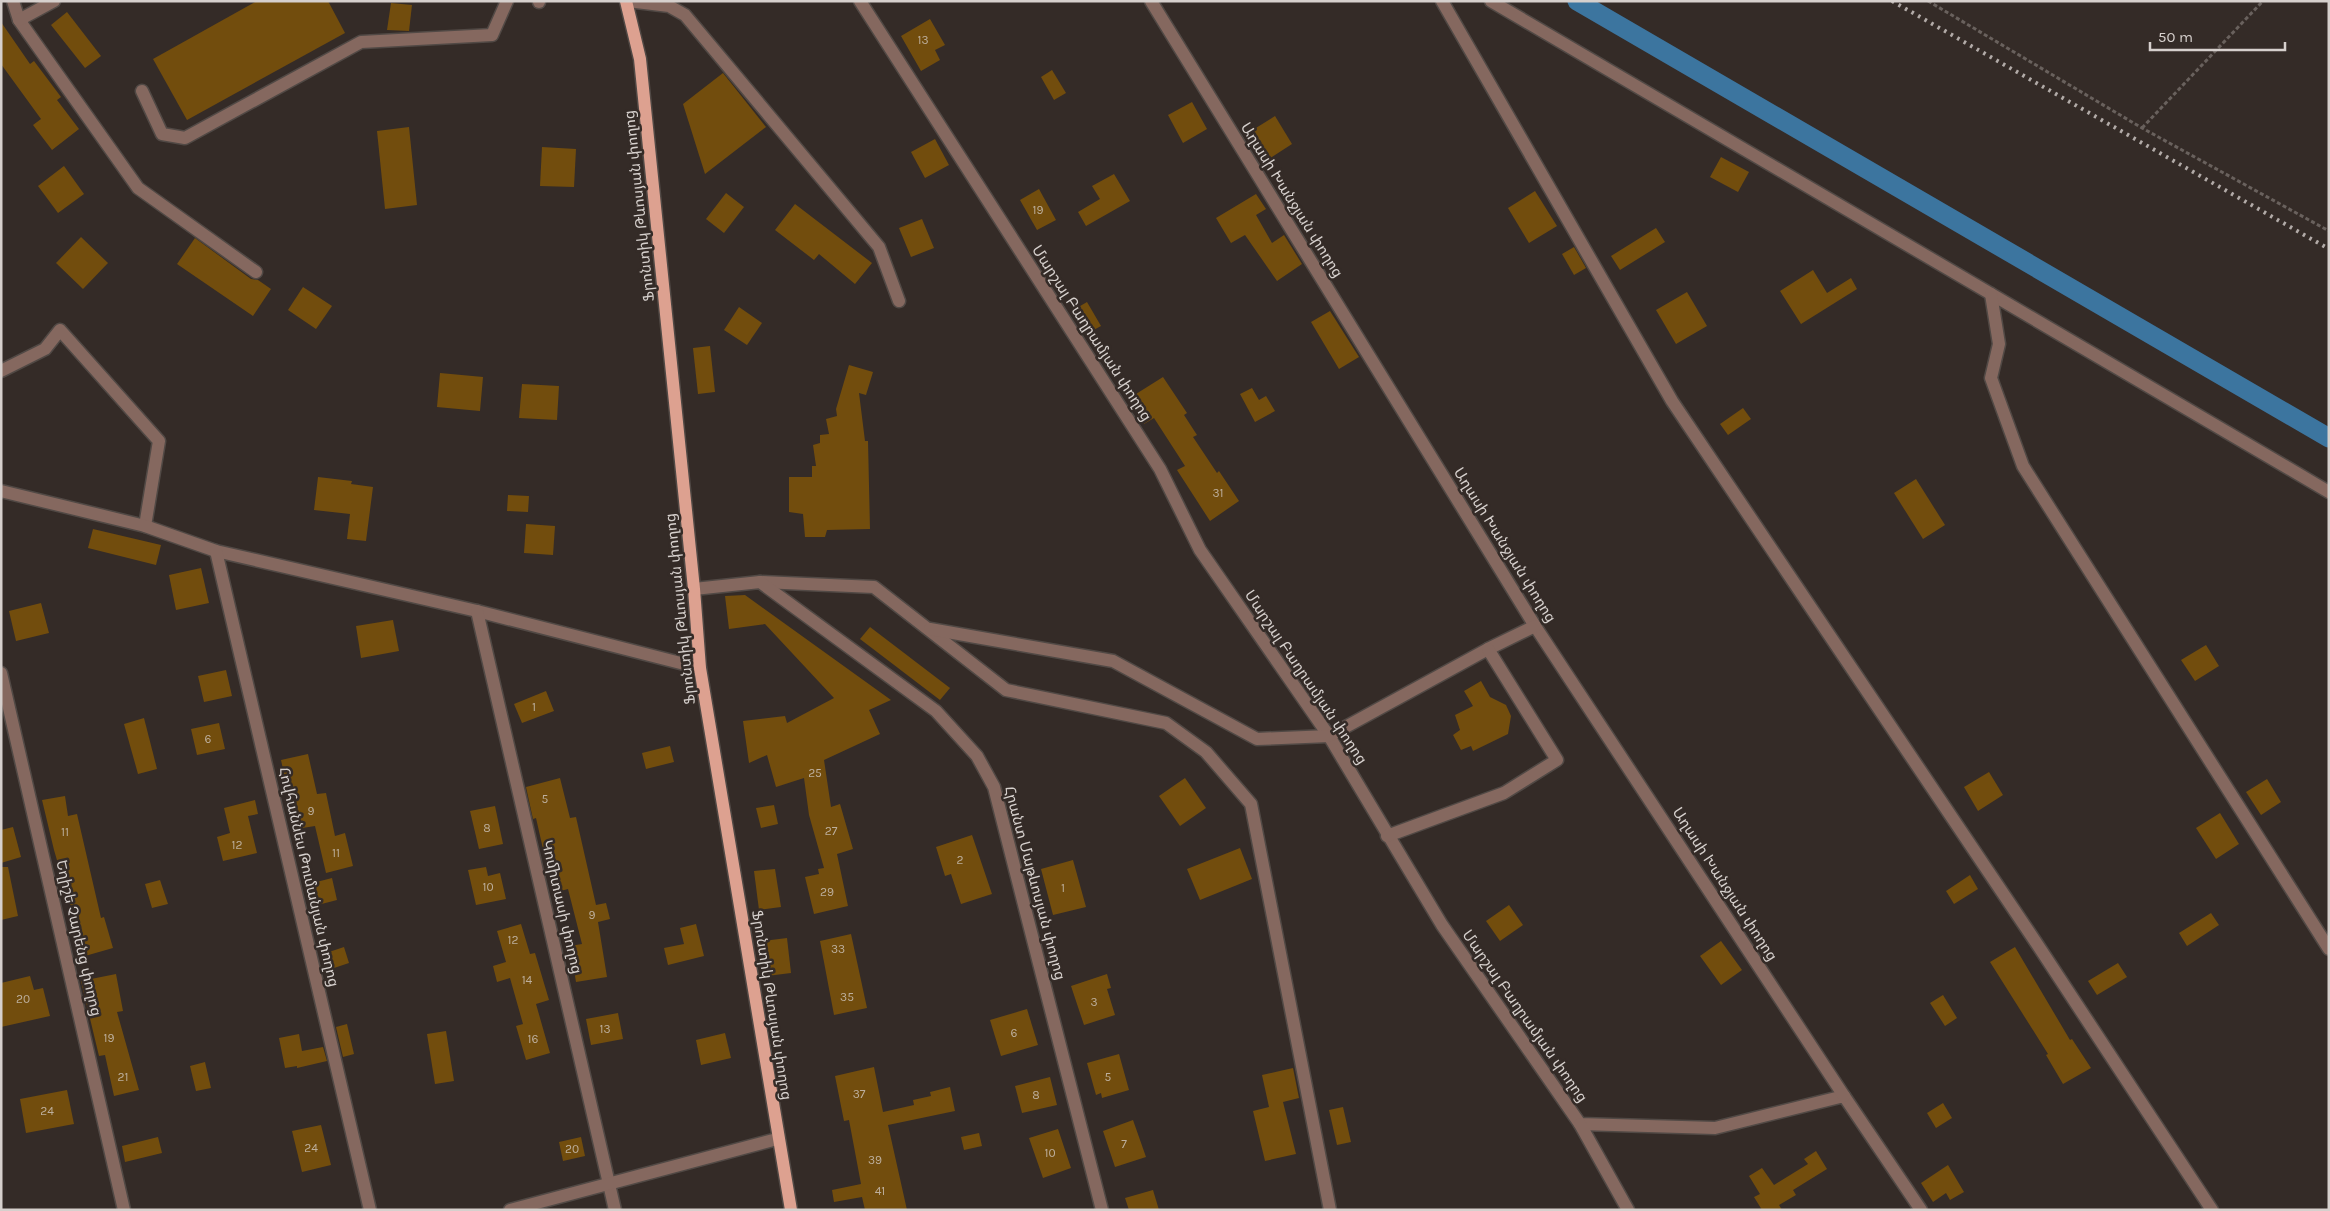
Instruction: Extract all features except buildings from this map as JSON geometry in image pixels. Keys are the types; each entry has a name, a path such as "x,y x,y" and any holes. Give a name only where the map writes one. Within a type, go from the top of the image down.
{"main road":[{"name":"Ֆրոնտիկ Թևոսյան փողոց","path":"627,1 640,59 694,589 700,668 777,1139 791,1210"}],"street":[{"path":"13,1 19,20 138,188 256,272"},
{"path":"19,20 54,1"},
{"path":"142,91 162,134 185,138 361,42 492,35 506,1"},
{"path":"627,1 669,6 685,15 879,247 899,301"},
{"name":"Մարշալ Բաղրամյան փողոց","path":"860,1 1160,469 1200,550 1329,736 1387,836 1442,925 1580,1124 1715,1128 1844,1096"},
{"name":"Աղասի Խանջյան փողոց","path":"1151,1 1535,626 1844,1096"},
{"path":"1442,1 1672,401 2020,919 2212,1210"},
{"path":"1491,1 2329,492"},
{"path":"1991,294 1999,344 1991,378 2023,466 2329,949"},
{"path":"1,371 45,349 60,330 159,440 145,526"},
{"path":"1,491 145,526 216,551 477,611 700,668"},
{"name":"Հովհաննես Թումանյան փողոց","path":"216,551 370,1210"},
{"path":"694,589 760,582 874,587 1006,690 1166,723 1206,752 1251,804 1330,1210"},
{"name":"Հրանտ Մաթևոսյան փողոց","path":"760,582 936,711 982,764 994,787 1102,1210"},
{"name":"Կոմիտասի փողոց","path":"477,611 614,1210"},
{"path":"927,628 1113,661 1257,739 1329,736 1488,649 1535,626"},
{"path":"1387,836 1504,793 1557,760 1488,649"},
{"name":"Եղիշե Չարենց փողոց","path":"1,673 124,1210"},
{"path":"1844,1096 1921,1210"},
{"path":"1580,1124 1628,1210"},
{"path":"510,1210 777,1139"}],"path":[{"path":"1928,1 2142,128 2329,231"},
{"path":"2142,128 2264,1"}],"waterway":[{"path":"1577,1 2329,438"}],"railway":[{"path":"1892,1 2329,249"}]}
